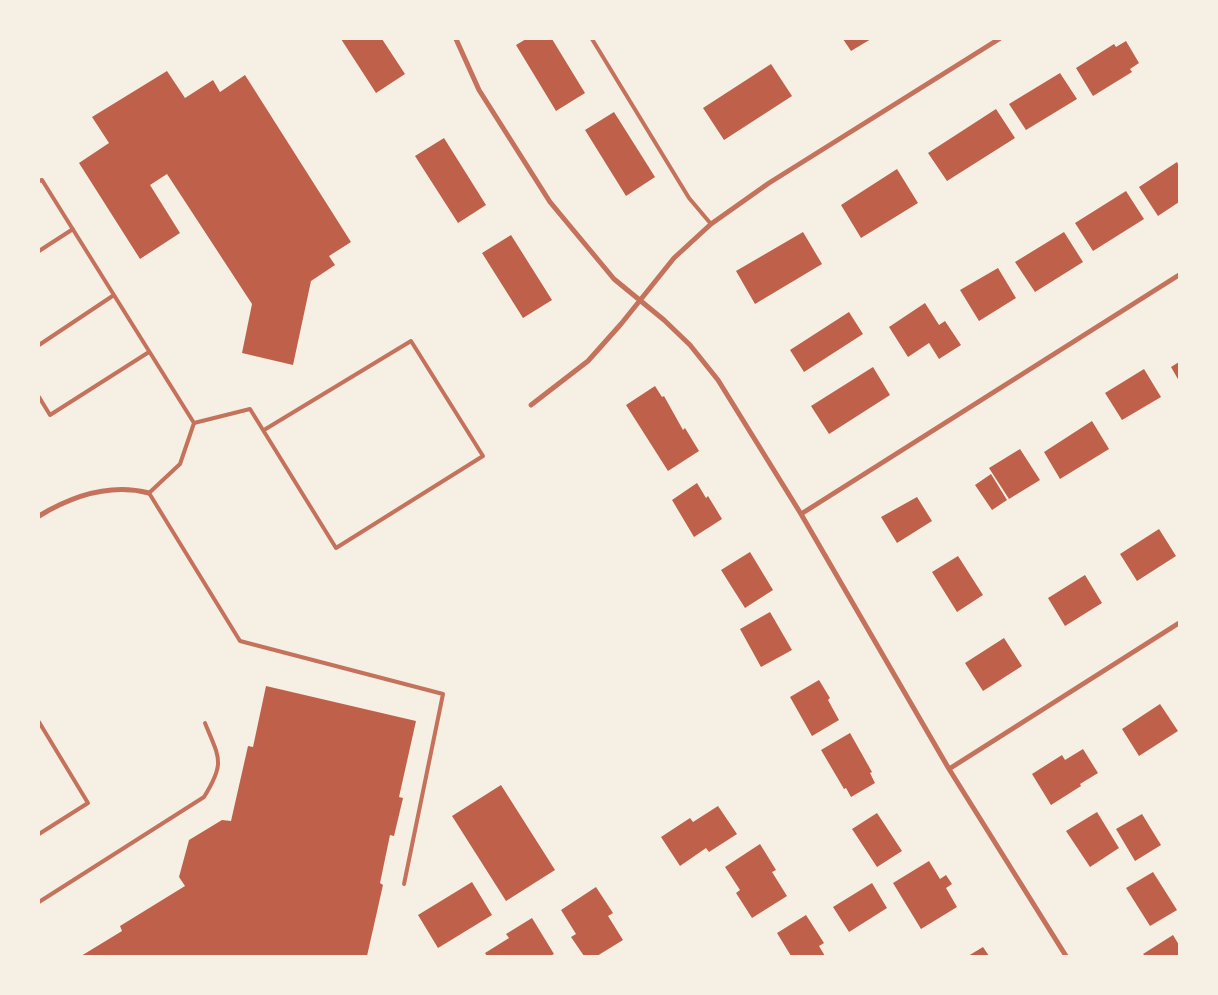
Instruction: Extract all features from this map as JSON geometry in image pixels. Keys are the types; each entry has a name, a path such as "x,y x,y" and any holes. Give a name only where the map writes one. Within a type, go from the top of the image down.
{"street":[{"path":"456,39 479,90 550,202 614,279 664,320 690,345 718,380 801,514 949,769 1066,956"},
{"path":"531,405 588,361 604,346 674,258 711,224 769,183 999,39"},
{"path":"801,514 1179,275"},
{"path":"39,516 87,494 108,490 134,489 149,493"},
{"path":"949,769 1179,623"}],"lane":[{"path":"592,39 689,198 711,224"},
{"path":"39,181 42,180 194,423"},
{"path":"39,250 73,229"},
{"path":"39,345 114,295"},
{"path":"194,423 250,409 336,548 483,456 411,341 264,430"},
{"path":"39,397 50,415 149,352"},
{"path":"194,423 180,464 149,493 240,640 443,694 404,884"},
{"path":"39,722 88,802 39,834"},
{"path":"39,902 204,797 213,783 218,770 218,756 205,723"}],"building":[{"path":"341,39 382,39 405,74 376,93"},
{"path":"526,39 552,39 585,93 556,111 516,45"},
{"path":"843,39 871,39 851,51"},
{"path":"1126,41 1139,63 1130,69 1132,72 1093,96 1076,68 1114,44 1116,47"},
{"path":"771,64 792,96 724,140 703,108"},
{"path":"167,71 185,98 213,80 220,92 245,75 351,242 329,256 335,265 311,281 293,365 242,353 252,304 167,174 150,185 180,233 140,259 79,163 109,143 92,117"},
{"path":"1060,73 1077,99 1026,130 1009,104"},
{"path":"996,109 1015,138 947,181 928,153"},
{"path":"614,112 655,177 626,196 585,130"},
{"path":"444,138 486,205 458,223 415,156"},
{"path":"1177,162 1179,166 1179,202 1158,216 1139,187"},
{"path":"897,169 918,203 861,238 841,205"},
{"path":"1126,191 1144,219 1093,251 1075,223"},
{"path":"803,232 822,264 755,304 736,271"},
{"path":"1064,232 1083,262 1035,292 1015,262"},
{"path":"511,235 552,300 523,318 482,253"},
{"path":"998,268 1016,298 979,321 960,290"},
{"path":"925,303 939,325 945,321 961,345 939,359 929,343 908,357 889,327"},
{"path":"849,312 863,334 804,372 790,350"},
{"path":"1179,362 1179,381 1171,367"},
{"path":"873,367 890,395 829,434 811,406"},
{"path":"1144,369 1161,397 1122,420 1105,393"},
{"path":"655,386 662,397 664,396 683,430 685,428 699,451 668,471 626,405"},
{"path":"1092,421 1109,449 1060,479 1044,452"},
{"path":"1020,449 1040,480 1009,499 989,468"},
{"path":"991,474 1007,500 992,510 975,485"},
{"path":"697,483 706,498 708,496 722,519 694,537 672,500"},
{"path":"917,497 932,521 897,543 881,517"},
{"path":"1159,529 1176,556 1137,581 1120,554"},
{"path":"750,552 773,590 745,608 721,570"},
{"path":"958,556 983,595 957,612 932,572"},
{"path":"1085,575 1102,603 1065,626 1048,598"},
{"path":"770,612 792,650 761,667 740,629"},
{"path":"1004,638 1022,666 983,691 965,663"},
{"path":"819,680 830,698 828,700 839,720 812,736 790,697"},
{"path":"266,686 416,721 399,797 403,798 394,836 390,835 380,883 383,885 367,956 81,956 122,931 120,926 185,886 179,877 189,840 222,820 231,821 248,746 253,747"},
{"path":"1160,704 1178,731 1139,756 1122,729"},
{"path":"850,733 872,772 870,773 875,783 851,797 846,788 844,789 821,750"},
{"path":"1083,749 1098,773 1051,805 1032,774 1062,755 1065,760"},
{"path":"501,785 555,870 506,901 452,816"},
{"path":"718,806 737,834 709,852 706,848 680,866 661,837 690,818 693,822"},
{"path":"1097,812 1119,848 1090,867 1066,831"},
{"path":"877,813 902,851 877,867 852,829"},
{"path":"1142,814 1161,845 1135,861 1116,829"},
{"path":"760,844 776,870 772,872 787,896 752,918 736,893 740,890 725,867"},
{"path":"929,861 940,879 946,875 952,884 946,888 957,907 921,929 893,883"},
{"path":"1153,872 1177,910 1150,926 1126,888"},
{"path":"472,882 492,915 438,948 418,915"},
{"path":"872,883 887,908 849,932 833,907"},
{"path":"596,887 613,913 608,916 623,940 597,956 584,956 571,937 576,934 561,910"},
{"path":"806,915 824,943 819,946 825,956 791,956 777,933"},
{"path":"532,918 554,954 550,956 487,956 485,953 509,938 506,934"},
{"path":"1173,935 1179,945 1179,956 1145,956 1143,954"},
{"path":"983,947 989,956 968,956"}]}
